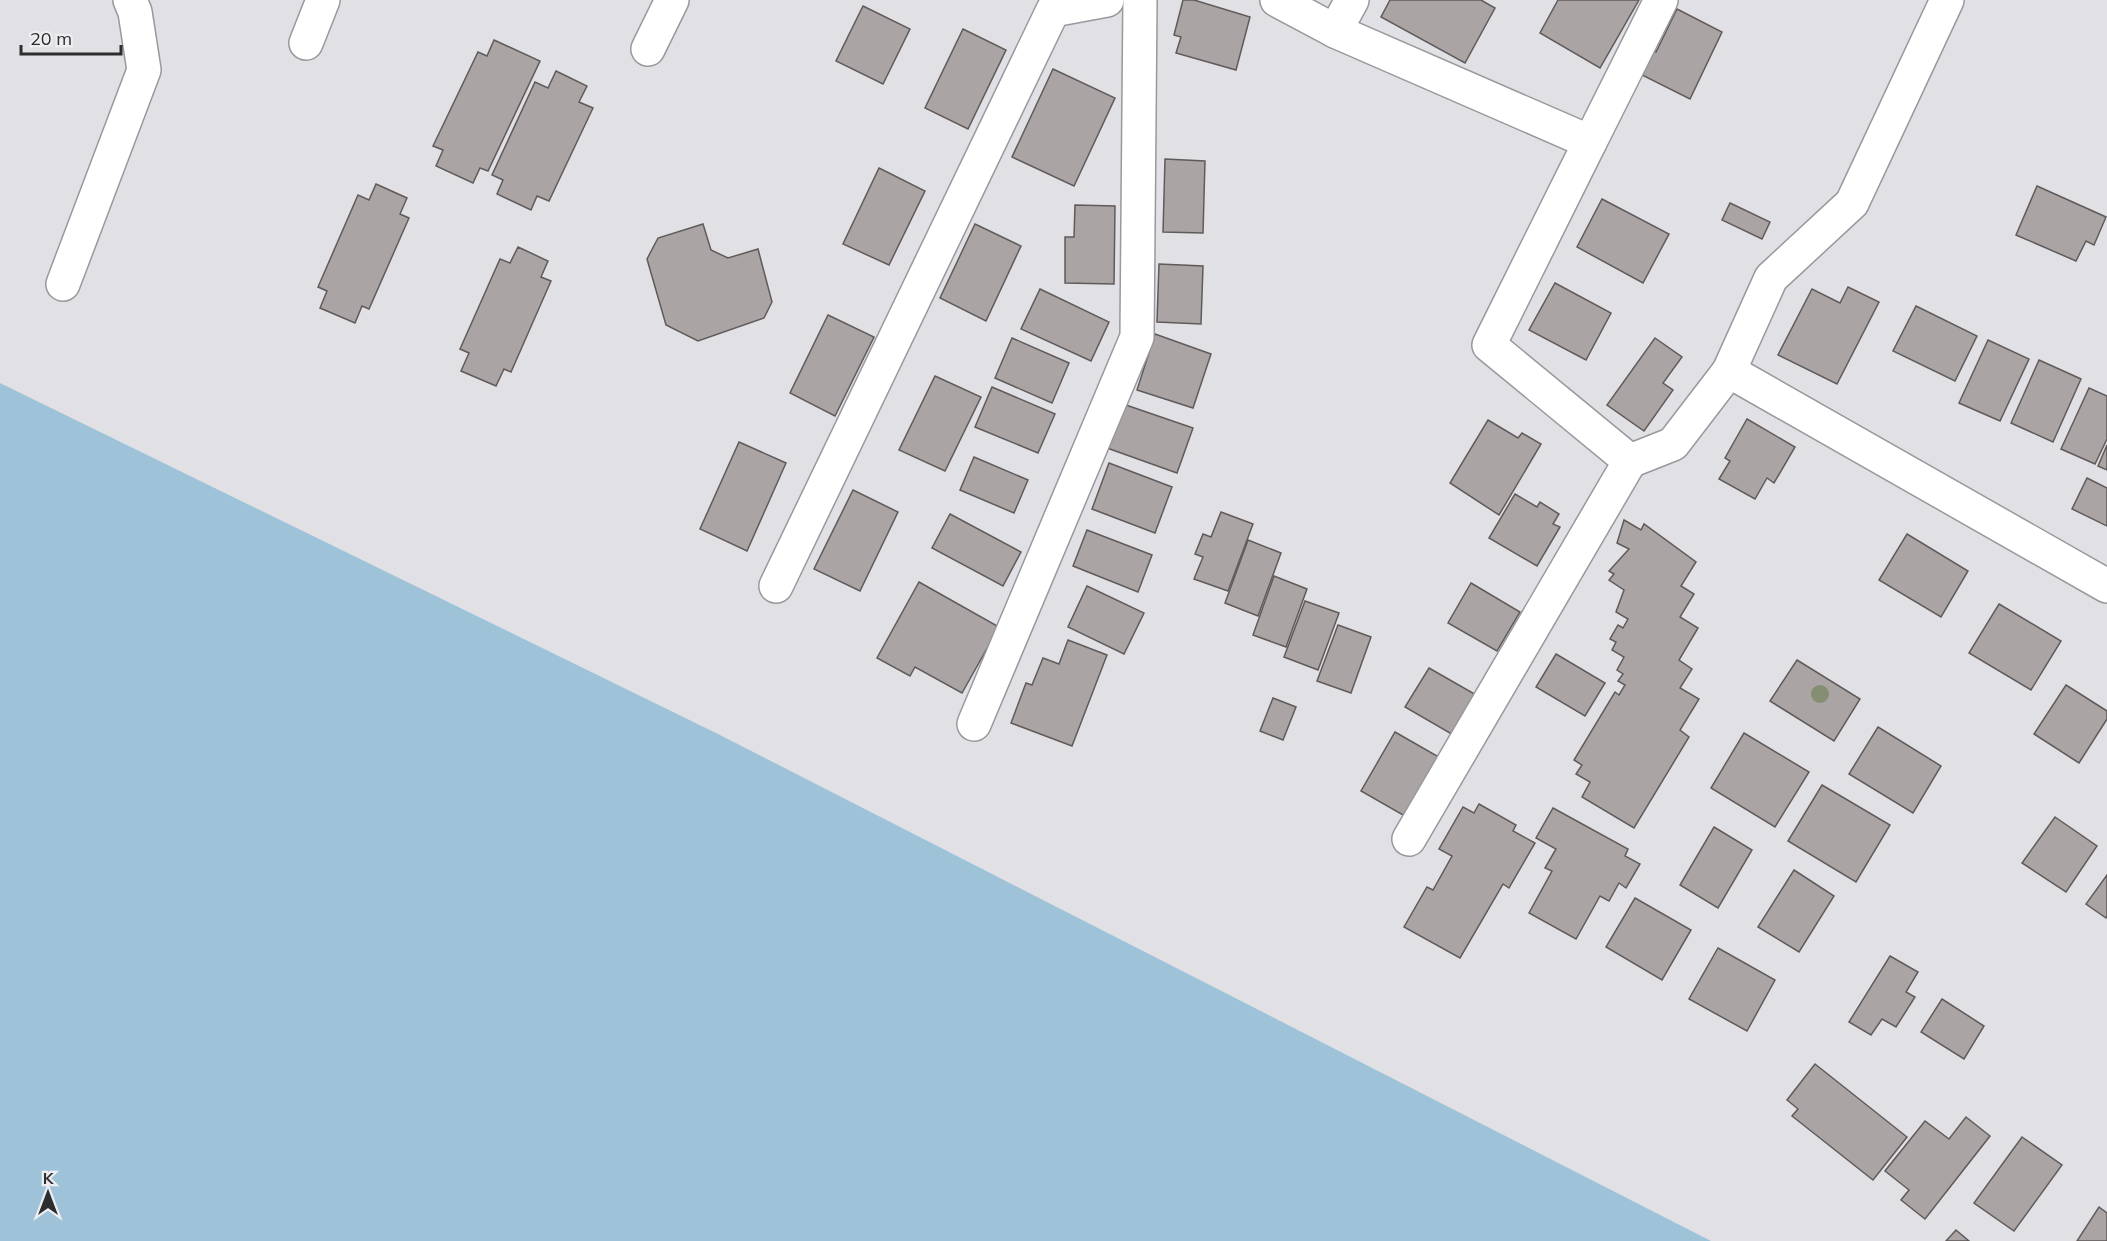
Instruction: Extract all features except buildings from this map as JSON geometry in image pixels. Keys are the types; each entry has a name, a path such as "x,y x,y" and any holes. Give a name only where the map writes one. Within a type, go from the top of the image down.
{"street":[{"path":"63,284 144,70 135,12 130,0"},
{"path":"306,43 324,0"},
{"path":"648,49 672,0"},
{"path":"776,586 1053,10 1107,0"},
{"path":"974,724 1137,337 1140,0"},
{"path":"1277,0 1335,31 1590,142"},
{"path":"1335,31 1352,0"},
{"path":"1630,461 1489,345 1661,0"},
{"path":"1409,839 1630,461 1673,444 1729,371 1771,278 1852,203 1947,0"},
{"path":"1729,371 2107,586"}],"water":[{"path":"0,383 720,735 1711,1241 0,1241"}]}
